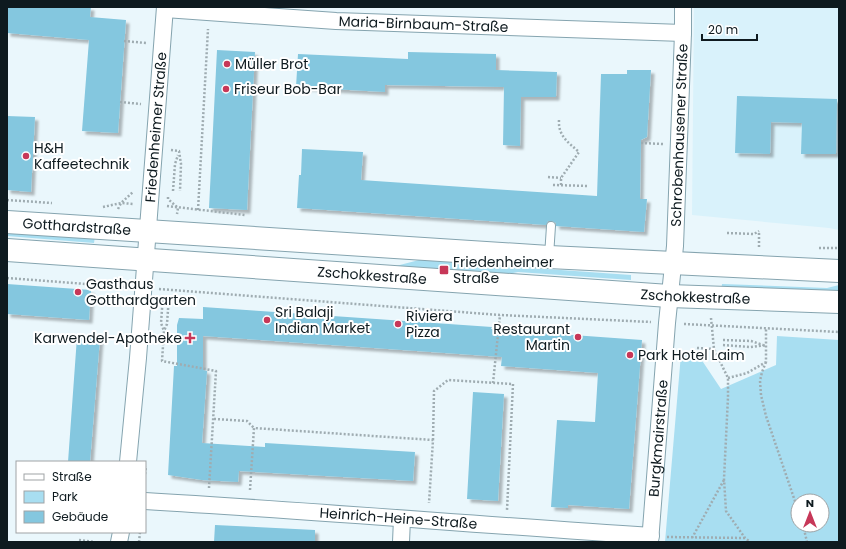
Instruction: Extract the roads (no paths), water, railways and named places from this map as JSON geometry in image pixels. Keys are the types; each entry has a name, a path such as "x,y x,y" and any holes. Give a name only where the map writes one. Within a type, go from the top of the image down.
{"main road":[{"name":"Gotthardstraße","path":"7,222 147,231"},
{"name":"Zschokkestraße","path":"147,231 549,257 839,271"},
{"name":"Gotthardstraße","path":"7,250 145,259"},
{"name":"Zschokkestraße","path":"145,259 670,296 839,302"}],"street":[{"name":"Schrobenhausener Straße","path":"674,263 683,7"},
{"name":"Maria-Birnbaum-Straße","path":"165,8 343,21 683,33"},
{"name":"Friedenheimer Straße","path":"128,461 138,358 165,8"},
{"name":"Burgkmairstraße","path":"651,539 667,323 674,263"},
{"name":"Heinrich-Heine-Straße","path":"146,501 249,507 402,520 506,526 651,539"},
{"path":"401,542 402,520"}],"lane":[{"path":"549,257 551,226"}],"place":[{"name":"Müller Brot","path":"227,64"},
{"name":"Friseur Bob-Bar","path":"226,89"},
{"name":"H&H Kaffeetechnik","path":"26,156"},
{"name":"Friedenheimer Straße","path":"444,270"},
{"name":"Gasthaus Gotthardgarten","path":"78,292"},
{"name":"Sri Balaji Indian Market","path":"267,320"},
{"name":"Riviera Pizza","path":"398,324"},
{"name":"Restaurant Martin","path":"578,337"},
{"name":"Karwendel-Apotheke","path":"190,338"},
{"name":"Park Hotel Laim","path":"630,355"}]}
